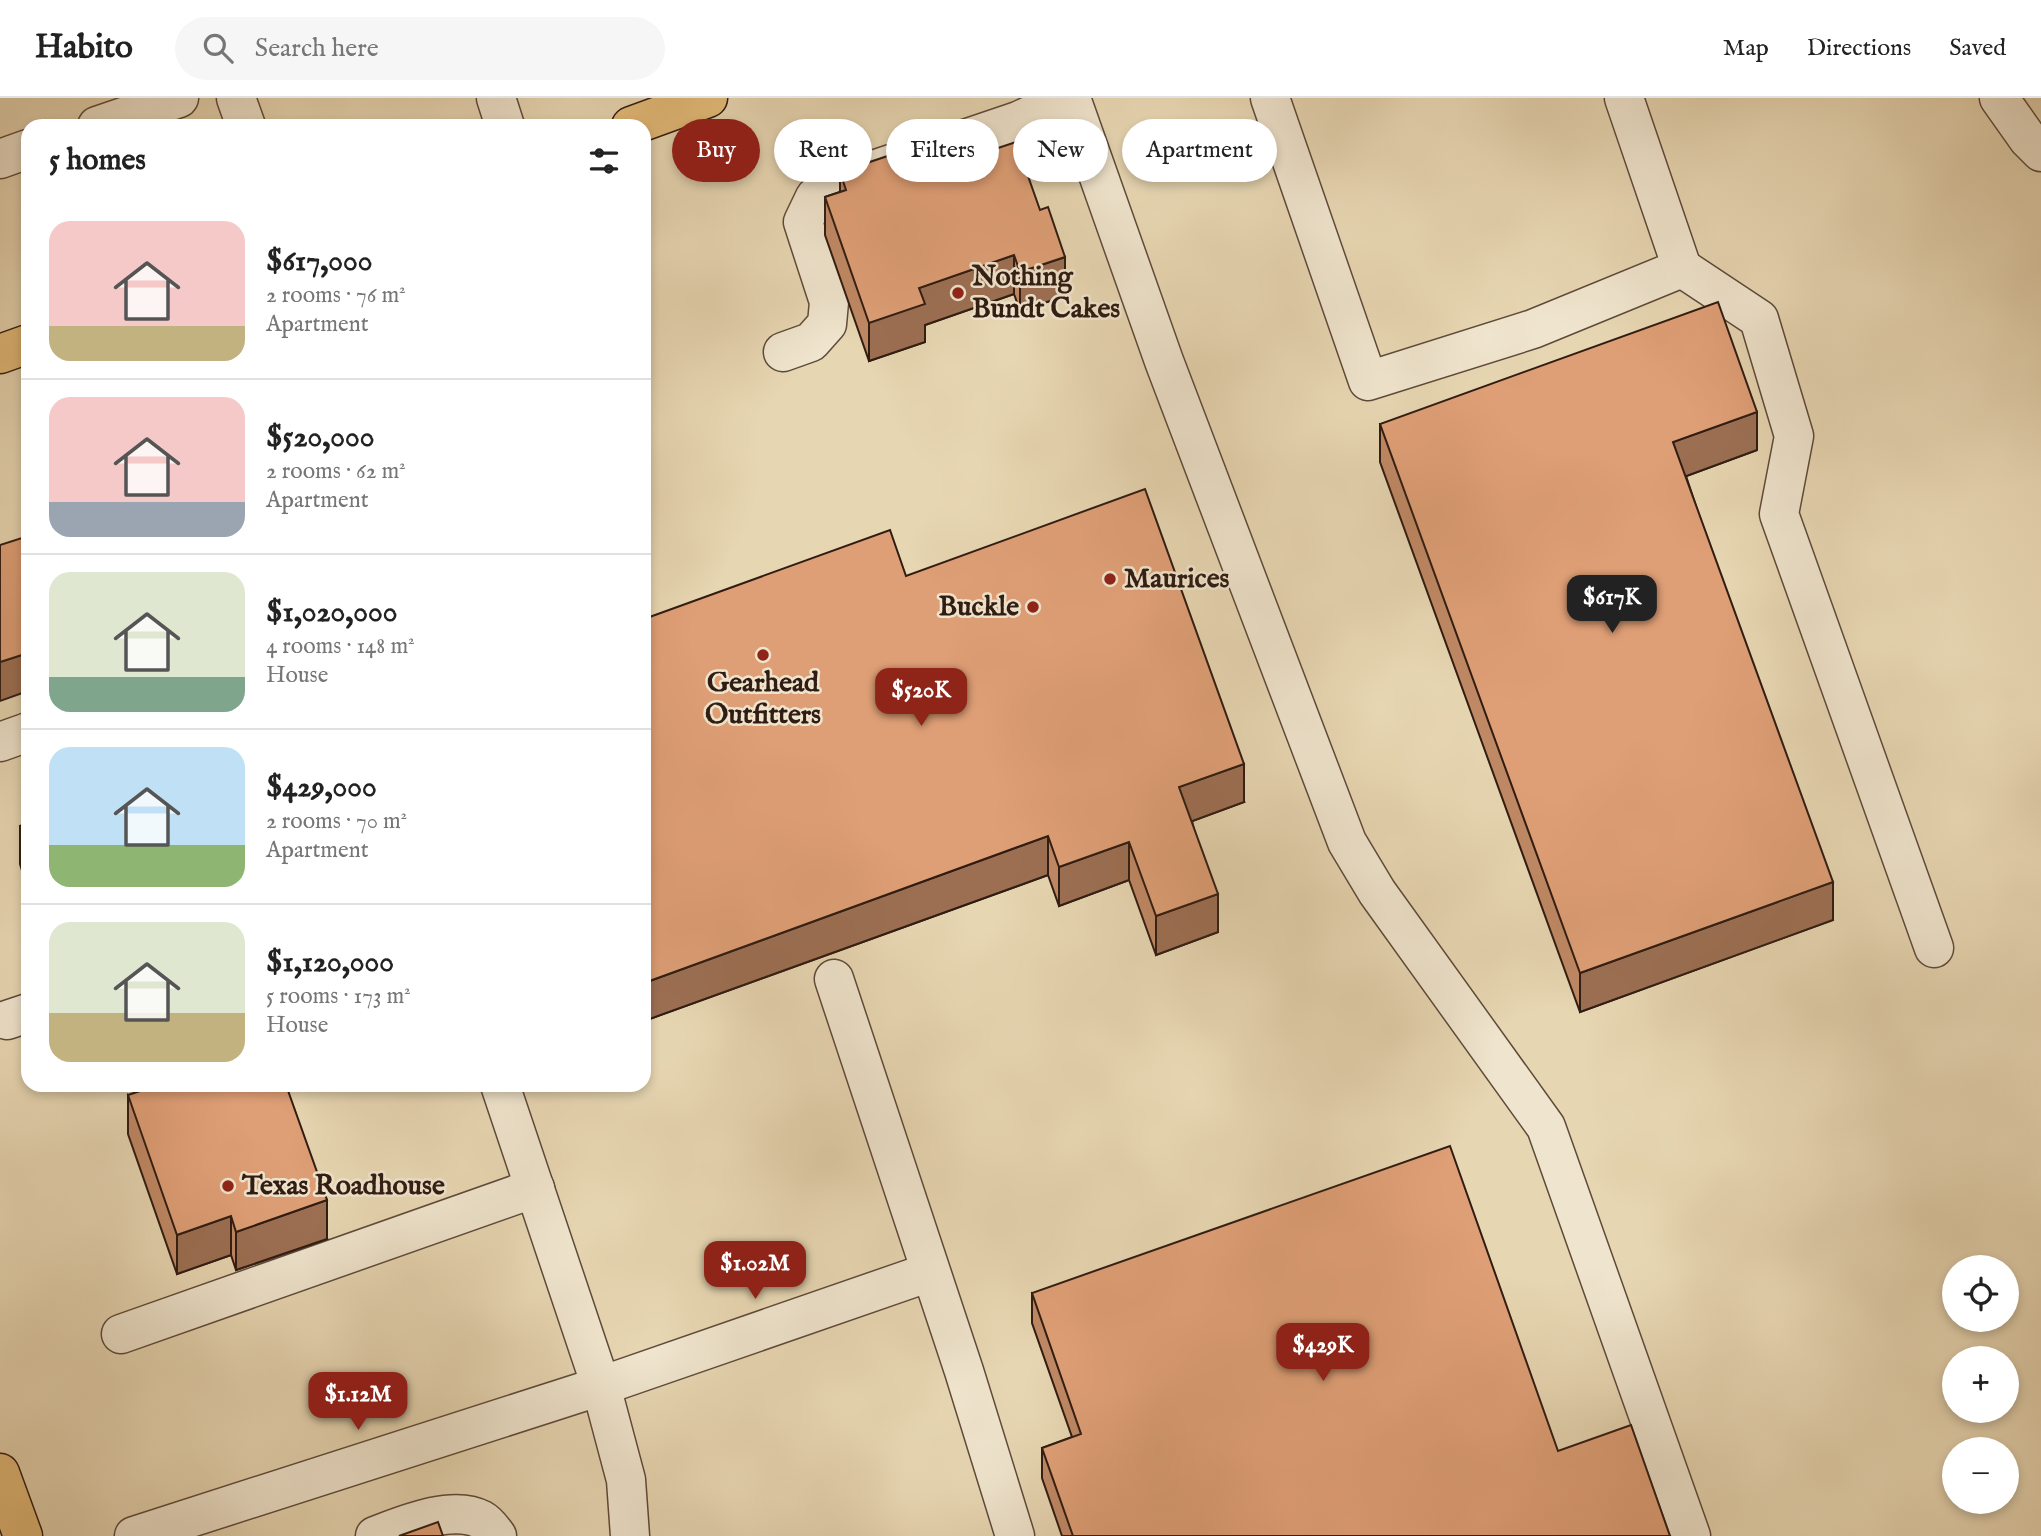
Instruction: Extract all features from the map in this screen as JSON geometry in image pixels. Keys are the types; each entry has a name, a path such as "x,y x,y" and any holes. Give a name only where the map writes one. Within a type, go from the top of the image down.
{"main road":[{"path":"649,119 700,99"},
{"path":"0,342 21,343"},
{"path":"0,354 21,346"},
{"path":"0,1473 23,1536"}],"street":[{"path":"118,119 180,98"},
{"path":"236,98 244,119"},
{"path":"496,98 503,119"},
{"path":"783,352 811,342 827,324 829,302 803,222 815,197 841,181 1018,121 1069,98 1164,360 1347,842 1377,892 1546,1128 1690,1536"},
{"path":"1270,98 1368,381 1533,329 1682,268"},
{"path":"1625,98 1682,268 1759,319 1794,436 1779,514 1934,948"},
{"path":"1999,98 2028,139 2041,152"},
{"path":"0,159 21,152"},
{"path":"0,742 21,734"},
{"path":"834,979 964,1371 1015,1536"},
{"path":"502,1092 601,1386 626,1480 630,1536"},
{"path":"121,1335 535,1188"},
{"path":"134,1536 601,1386 930,1272"},
{"path":"375,1536 412,1522 459,1513 484,1520 497,1536"}],"building":[{"path":"1013,143 1013,182 1030,182 1040,210 1048,207 1065,257 1020,272 1014,255 919,288 925,304 869,323 825,197 846,190 843,182 872,182 872,161 886,157 886,182 999,182 999,148"},
{"path":"1718,302 1757,412 1673,442 1833,882 1580,973 1380,424"},
{"path":"1145,489 1244,764 1179,787 1218,894 1156,916 1129,842 1059,867 1048,836 651,980 651,616 890,530 906,576"},
{"path":"21,538 21,655 0,662 0,545"},
{"name":"Texas Roadhouse","path":"137,1092 288,1092 327,1200 236,1232 231,1216 177,1235 128,1095"},
{"path":"1450,1146 1558,1451 1631,1425 1670,1536 1073,1536 1042,1448 1081,1434 1032,1293"},
{"path":"438,1522 443,1536 399,1536"}],"place":[{"name":"Nothing Bundt Cakes","path":"958,293"},
{"name":"Maurices","path":"1110,579"},
{"name":"Buckle","path":"1033,607"},
{"name":"Gearhead Outfitters","path":"763,655"},
{"name":"Texas Roadhouse","path":"228,1186"}]}
